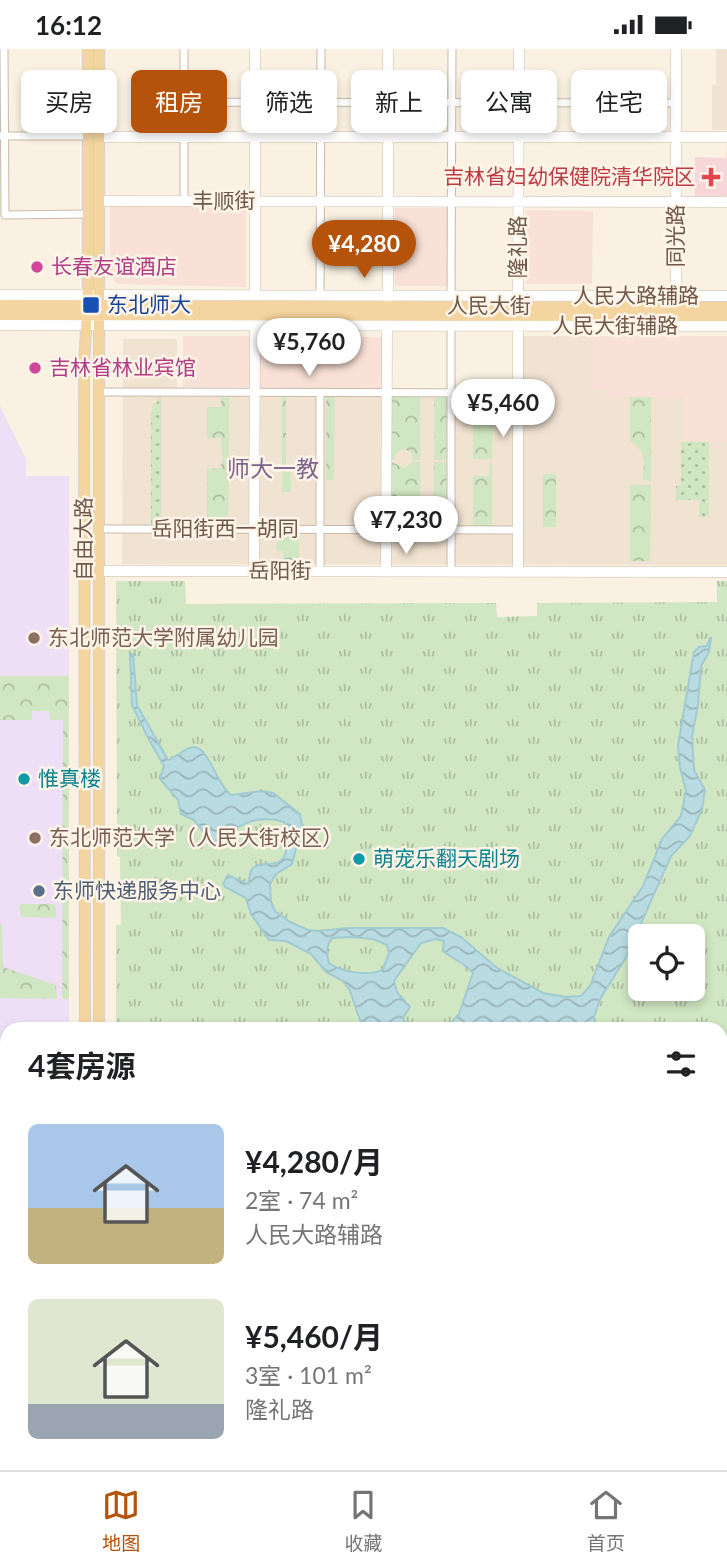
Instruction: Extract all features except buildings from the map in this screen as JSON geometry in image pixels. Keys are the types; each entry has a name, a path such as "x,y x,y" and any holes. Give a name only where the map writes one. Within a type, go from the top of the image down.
{"main road":[{"name":"自由大路","path":"85,1022 84,571 99,201 88,49"},
{"name":"自由大路","path":"99,49 89,214 100,392 99,1022"},
{"name":"人民大街","path":"0,315 388,301 518,311 727,316"},
{"name":"人民大街","path":"0,305 93,310 518,311 727,307"}],"street":[{"path":"4,49 2,136 5,215 89,214"},
{"path":"184,49 184,70"},
{"path":"256,49 256,70"},
{"path":"321,49 321,70"},
{"path":"388,49 388,70"},
{"path":"451,296 452,49"},
{"name":"隆礼路","path":"519,49 519,70"},
{"name":"同光路","path":"676,49 676,296"},
{"path":"447,103 461,103"},
{"path":"557,104 676,103"},
{"path":"184,133 184,201"},
{"path":"320,133 320,296"},
{"path":"388,133 388,301"},
{"name":"隆礼路","path":"518,572 519,133"},
{"path":"2,136 727,137"},
{"path":"255,136 255,295"},
{"name":"丰顺街","path":"99,201 727,202"},
{"name":"人民大路辅路","path":"0,295 93,310 255,295 388,301 451,296 518,311 676,296 727,296"},
{"name":"人民大街辅路","path":"0,325 93,310 255,326 451,326 518,311 727,326"},
{"path":"254,571 255,326"},
{"path":"386,571 387,326"},
{"path":"451,326 451,571"},
{"path":"100,392 518,393"},
{"path":"320,392 320,571"},
{"name":"岳阳街西一胡同","path":"101,529 518,530"},
{"name":"岳阳街","path":"84,571 727,572"}],"shaded area":[{"path":"716,49 727,49 727,130 712,130 712,85 716,84"},
{"name":"吉林省妇幼保健院清华院区","path":"727,145 727,196 695,196 695,157 726,158"},
{"path":"110,206 246,207 246,287 117,284 110,275"},
{"path":"395,208 448,208 448,286 395,286"},
{"path":"526,210 593,211 592,284 526,284"},
{"path":"183,336 249,336 249,387 183,387"},
{"path":"258,336 382,337 382,388 258,388"},
{"path":"522,336 592,336 593,390 607,390 607,397 683,397 683,441 727,441 727,565 122,564 123,339 177,339 177,394 521,394"},
{"path":"592,336 727,336 727,441 683,441 683,397 607,397 607,390 592,390"},
{"name":"东北师范大学（人民大街校区）","path":"0,406 26,459 26,476 69,476 69,1022 0,1022"}],"green space":[{"path":"473,395 493,395 492,459 473,459"},
{"path":"282,396 286,396 286,469 291,470 291,492 282,492"},
{"path":"326,396 335,396 334,480 326,480"},
{"path":"392,396 420,396 420,460 413,460 412,453 405,449 397,452 392,460"},
{"path":"434,396 447,396 447,460 434,460"},
{"path":"158,397 161,397 161,527 151,527 151,415 153,404 157,403"},
{"path":"221,397 229,397 229,459 222,459 221,438 207,438 207,407 221,407"},
{"path":"630,397 651,397 651,481 643,480 642,453 630,441"},
{"path":"681,442 709,442 709,517 699,517 699,500 676,500 676,486 681,485"},
{"path":"222,460 229,460 228,524 207,524 207,469 221,468"},
{"path":"392,462 404,468 413,462 420,462 420,525 392,525"},
{"path":"434,462 447,462 447,525 433,525"},
{"path":"490,463 492,526 473,526 473,476 489,476"},
{"path":"543,474 556,474 556,527 543,527"},
{"path":"630,485 651,485 650,561 630,561"},
{"path":"277,533 299,533 299,560 283,560 283,551 277,551"},
{"path":"116,581 185,581 186,604 496,603 497,617 537,616 537,603 717,602 717,581 727,581 727,1022 116,1022 116,925 121,925 120,857 117,856"},
{"path":"0,676 69,676 69,999 62,999 63,720 50,720 49,711 32,711 32,720 0,720"},
{"path":"21,904 55,904 57,916 21,917"},
{"path":"0,923 3,967 56,985 57,999 0,998"}],"water":[{"path":"711,638 709,652 701,666 692,736 694,770 705,790 702,809 690,836 671,856 641,924 628,924 628,952 600,999 594,1017 595,1022 452,1022 459,1014 473,973 443,951 444,941 436,939 421,943 394,981 397,992 410,1007 403,1018 405,1022 361,1022 350,991 343,981 326,972 311,954 286,941 269,940 251,914 246,898 223,884 228,875 248,884 253,868 283,859 287,844 284,822 257,820 241,825 218,840 209,839 194,820 181,814 178,800 160,779 164,766 132,705 130,654 133,654 137,705 168,760 191,747 199,749 231,795 262,791 273,793 300,814 302,826 292,864 276,874 270,884 271,902 275,911 290,922 308,930 318,931 349,928 443,928 461,937 497,968 543,993 566,997 581,996 590,986 609,937 643,886 662,839 681,816 686,790 678,745 694,652 699,647 707,646","holes":["349,937 373,939 387,945 389,953 383,969 371,973 340,969 329,963 327,956 332,938"]}],"place":[{"name":"吉林省妇幼保健院清华院区","path":"711,177"},
{"name":"长春友谊酒店","path":"37,267"},
{"name":"东北师大","path":"91,305"},
{"name":"吉林省林业宾馆","path":"35,368"},
{"name":"东北师范大学附属幼儿园","path":"34,638"},
{"name":"惟真楼","path":"24,779"},
{"name":"东北师范大学（人民大街校区）","path":"35,838"},
{"name":"萌宠乐翻天剧场","path":"359,859"},
{"name":"东师快递服务中心","path":"39,891"}],"district":[{"name":"师大一教","path":"273,469"}]}
